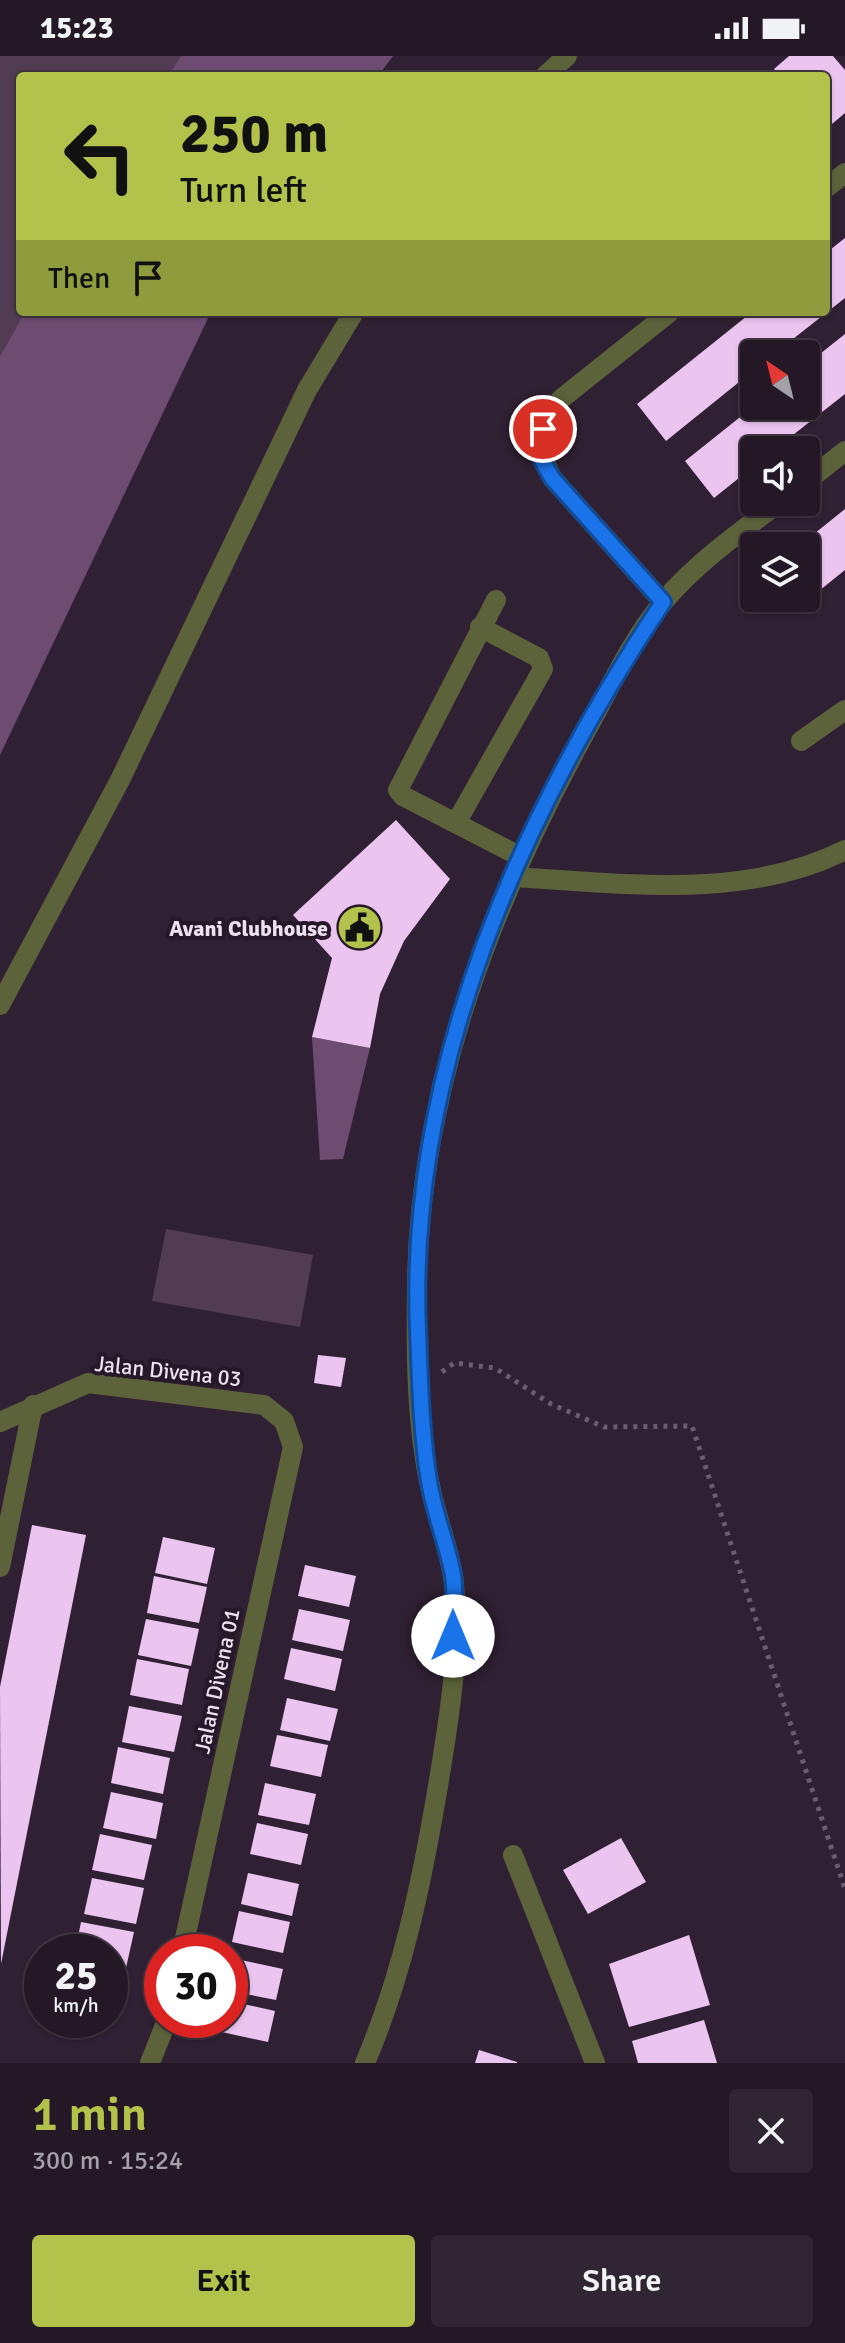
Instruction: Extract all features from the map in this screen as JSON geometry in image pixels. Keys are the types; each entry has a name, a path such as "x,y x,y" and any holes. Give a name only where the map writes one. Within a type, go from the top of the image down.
{"street":[{"path":"549,72 567,56"},
{"path":"0,1005 120,780 307,390 352,316"},
{"path":"663,602 552,478 542,460 541,445 549,415 561,399 665,316"},
{"path":"820,471 845,451"},
{"path":"365,2063 388,2010 421,1888 454,1694 453,1577 429,1481 420,1390 417,1280 421,1213 454,1032 521,857 624,662 663,602 723,546 762,516"},
{"path":"496,600 398,786 403,796 521,857"},
{"path":"456,823 543,669 539,658 480,627"},
{"path":"801,741 845,710"},
{"path":"513,877 672,885 764,877 801,869 845,850"},
{"name":"Jalan Divena 03","path":"0,1422 88,1383 264,1405 284,1421"},
{"path":"0,1567 33,1405"},
{"name":"Jalan Divena 01","path":"186,1934 293,1447 284,1421"},
{"path":"513,1855 595,2063"},
{"path":"150,2063 160,2038"}],"path":[{"path":"420,1390 454,1363 481,1366 495,1368 551,1404 604,1427 692,1426 845,1889"}],"shaded area":[{"path":"0,56 181,56 171,72 16,72 16,316 23,316 0,356"},
{"path":"181,56 393,56 381,72 171,72"},
{"path":"23,316 209,316 0,755 0,356"},
{"path":"312,1037 370,1048 343,1159 320,1160"},
{"path":"166,1229 313,1255 300,1327 152,1301"}],"building":[{"path":"789,56 833,56 845,70 845,113 830,126 830,72 777,72 774,69"},
{"path":"845,238 845,298 830,310 830,250"},
{"path":"747,316 822,316 792,340 740,340 740,381 666,441 637,404"},
{"path":"845,334 845,394 820,414 820,354"},
{"path":"740,417 740,420 812,420 792,436 740,436 740,477 714,498 685,461"},
{"path":"845,509 845,570 820,590 820,532 816,532"},
{"name":"Avani Clubhouse","path":"396,820 450,879 404,941 380,994 370,1048 312,1037 332,958 293,915"},
{"path":"318,1355 346,1358 341,1387 314,1383"},
{"path":"32,1525 86,1535 1,1964 0,1687"},
{"path":"163,1537 215,1548 207,1584 155,1573"},
{"path":"305,1565 356,1576 349,1607 298,1596"},
{"path":"154,1576 207,1587 199,1623 147,1613"},
{"path":"299,1609 350,1620 343,1651 292,1640"},
{"path":"146,1619 199,1629 191,1666 138,1655"},
{"path":"291,1648 342,1659 335,1691 284,1679"},
{"path":"137,1659 189,1669 182,1705 130,1695"},
{"path":"287,1698 338,1709 330,1741 280,1730"},
{"path":"129,1706 182,1716 174,1752 122,1742"},
{"path":"277,1735 328,1745 321,1777 270,1766"},
{"path":"118,1747 170,1758 163,1794 111,1783"},
{"path":"265,1783 316,1794 309,1825 258,1815"},
{"path":"111,1792 163,1803 156,1839 103,1828"},
{"path":"257,1823 308,1834 301,1865 250,1854"},
{"path":"100,1834 152,1845 144,1880 92,1870"},
{"path":"621,1838 646,1882 588,1914 563,1870"},
{"path":"248,1873 299,1884 292,1916 241,1904"},
{"path":"92,1878 144,1888 136,1924 84,1914"},
{"path":"239,1911 290,1922 283,1953 248,1945 248,1934 234,1934"},
{"path":"81,1922 134,1932 128,1959 128,1934 79,1934"},
{"path":"689,1935 710,2005 629,2027 609,1964"},
{"path":"248,1961 283,1969 276,2000 248,1995"},
{"path":"248,2005 275,2011 268,2042 248,2038"},
{"path":"704,2020 717,2063 638,2063 632,2041"},
{"path":"479,2050 517,2062 517,2063 475,2063"}],"place":[{"name":"Avani Clubhouse","path":"359,928"}],"route":[{"path":"453,1636 453,1577 429,1481 417,1326 421,1213 440,1094 454,1032 521,857 624,662 663,602 552,478 542,460 543,429"}]}
